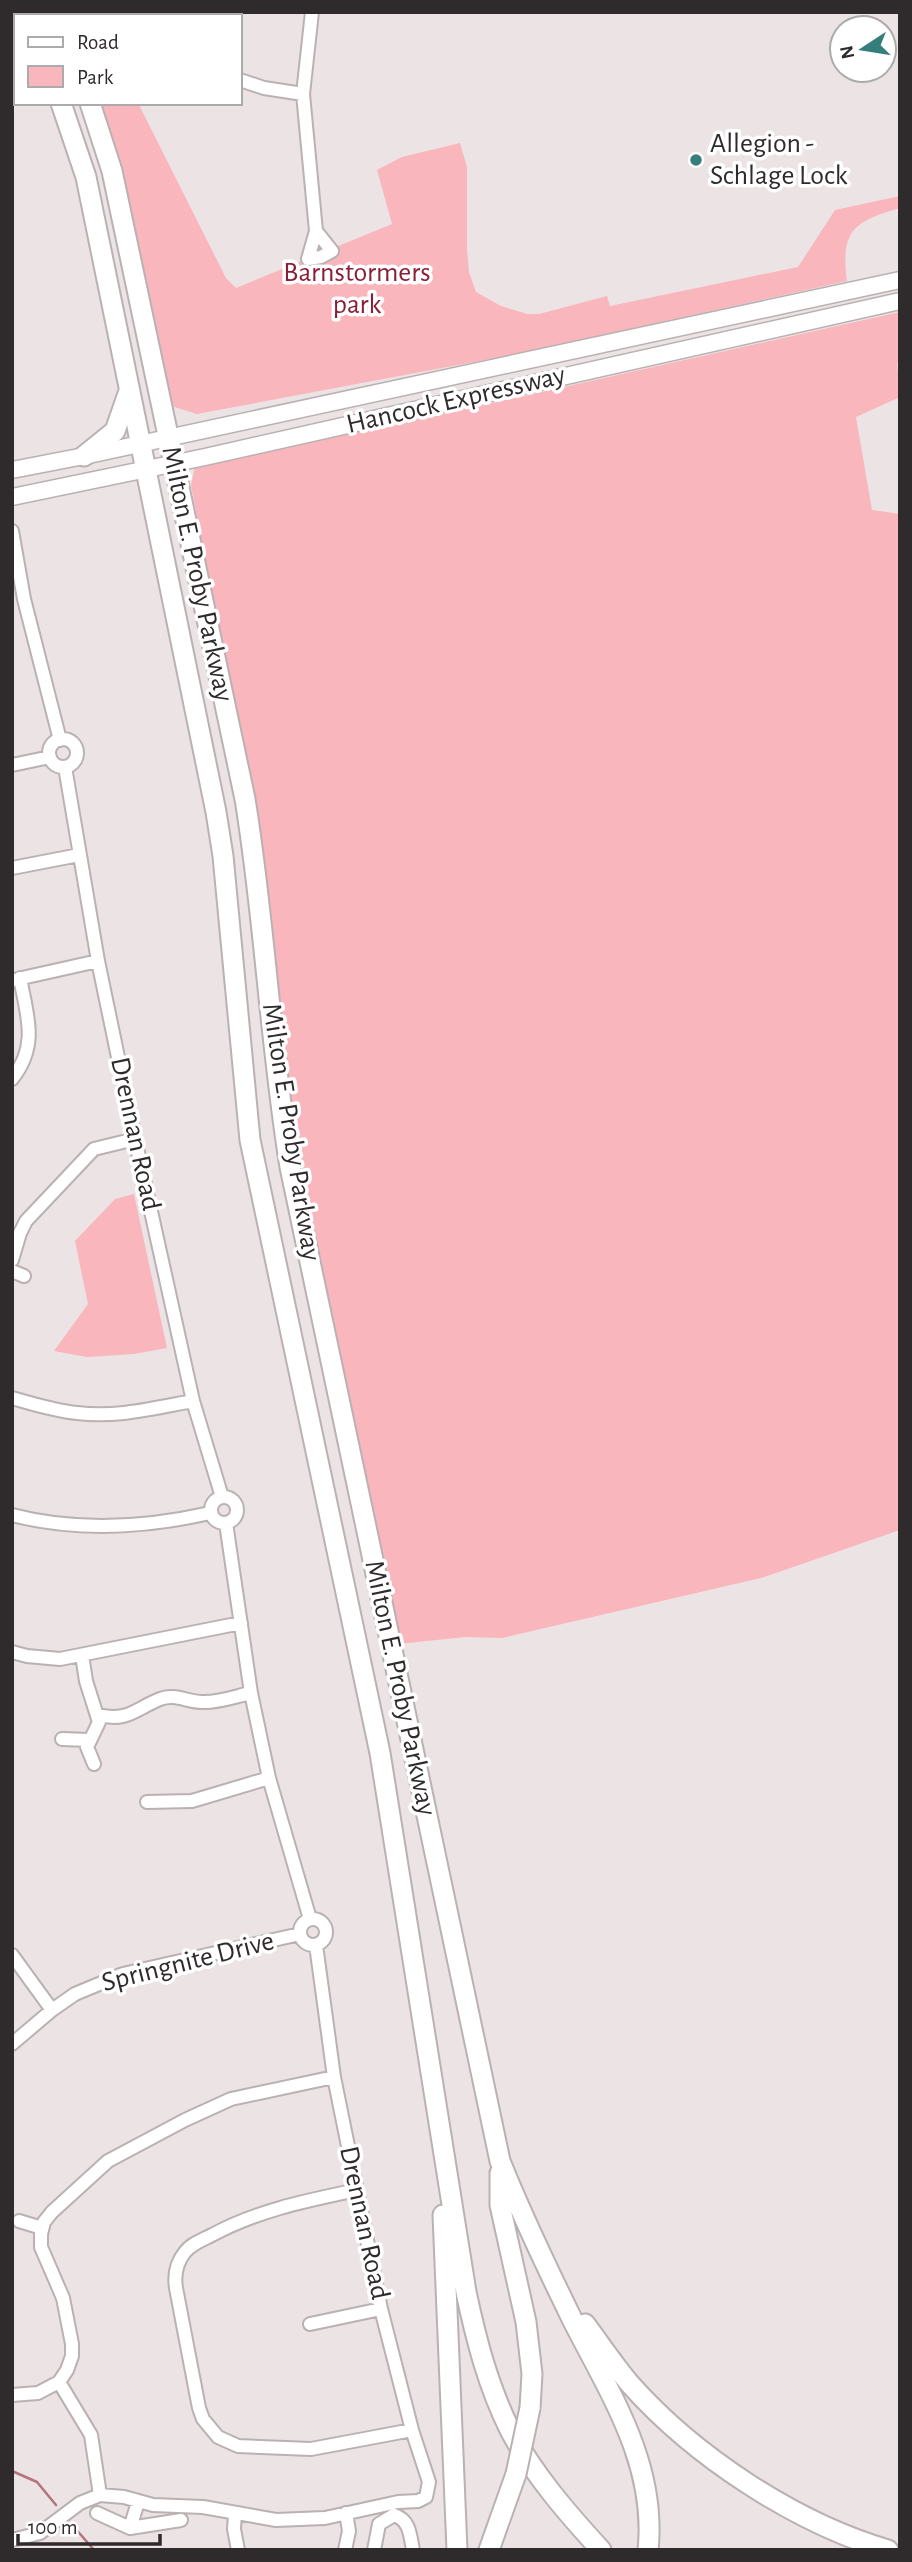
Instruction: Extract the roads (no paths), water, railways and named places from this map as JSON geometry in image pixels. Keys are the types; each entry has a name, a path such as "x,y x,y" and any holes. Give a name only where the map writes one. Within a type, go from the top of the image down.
{"highway":[{"name":"Milton E. Proby Parkway","path":"62,105 86,177 216,811 223,856 245,1100 254,1163 380,1753 439,2120"},
{"name":"Milton E. Proby Parkway","path":"91,105 112,171 247,812 290,1167 500,2161"},
{"path":"84,456 115,431 130,387"},
{"path":"439,2120 457,2550"},
{"path":"439,2120 466,2292 476,2339 492,2388 511,2431 545,2483 601,2550"},
{"path":"500,2161 553,2280 621,2411 633,2440 648,2493 648,2550"},
{"path":"489,2550 516,2474 530,2408 532,2374 526,2322 500,2205 500,2161"},
{"path":"553,2280 630,2384 671,2424 717,2461 767,2494 813,2520 887,2550"}],"main road":[{"name":"Hancock Expressway","path":"12,470 900,280"},
{"name":"Hancock Expressway","path":"12,498 900,301"}],"street":[{"path":"312,12 303,94 316,230"},
{"path":"242,81 264,88 303,94"},
{"path":"12,531 24,599 60,740"},
{"path":"60,740 72,743 77,751 76,760 65,767 54,764 50,757 50,748 60,740"},
{"path":"12,765 50,757"},
{"name":"Drennan Road","path":"65,767 98,961 135,1139 193,1401 222,1497"},
{"path":"12,868 79,855"},
{"path":"12,1079 25,1061 30,1037 16,979 98,961"},
{"path":"12,1260 26,1221 87,1155 101,1146 135,1139"},
{"path":"12,1398 58,1410 92,1415 134,1412 193,1401"},
{"path":"222,1497 234,1502 237,1511 234,1519 226,1523 218,1522 211,1513 214,1500 222,1497"},
{"path":"12,1515 68,1525 109,1526 163,1522 211,1513"},
{"path":"226,1523 251,1693 269,1778 310,1919"},
{"path":"12,1652 60,1659 241,1623"},
{"path":"82,1655 92,1703 99,1722 89,1740 88,1748 94,1764"},
{"path":"98,1715 112,1718 132,1715 160,1699 174,1696 203,1702 251,1693"},
{"path":"62,1739 89,1740"},
{"path":"147,1802 192,1801 269,1778"},
{"path":"310,1919 319,1920 325,1927 326,1936 316,1945 304,1942 300,1934 303,1923 310,1919"},
{"name":"Springnite Drive","path":"12,2044 52,2010 91,1986 123,1973 300,1934"},
{"name":"Drennan Road","path":"316,1945 334,2077 381,2309 412,2430 429,2482 426,2497 418,2501 398,2502 346,2513"},
{"path":"12,1955 52,2010"},
{"path":"12,2395 38,2393 59,2382 72,2357 63,2298 44,2257 42,2228 52,2212 108,2161 185,2120 231,2099 334,2077"},
{"path":"357,2190 261,2212 199,2242 183,2255 175,2276 176,2288 199,2408 210,2429 218,2437 238,2445 311,2449 412,2430"},
{"path":"19,2221 42,2228"},
{"path":"310,2324 381,2309"},
{"path":"59,2382 91,2435 100,2495"},
{"path":"12,2540 40,2533 80,2503 100,2495 124,2497 160,2506 203,2507 276,2520 312,2519 346,2513 349,2531 345,2550"},
{"path":"130,2528 138,2502"},
{"path":"97,2513 130,2528 181,2520"},
{"path":"235,2513 234,2529 238,2550"},
{"path":"374,2550 379,2524 394,2515 402,2518 408,2525 413,2550"}],"waterway":[{"path":"12,2471 37,2482 56,2505"},
{"path":"74,2527 94,2550"}],"place":[{"name":"Allegion - Schlage Lock","path":"696,160"}],"park label":[{"name":"Barnstormers park","path":"357,289"}]}
